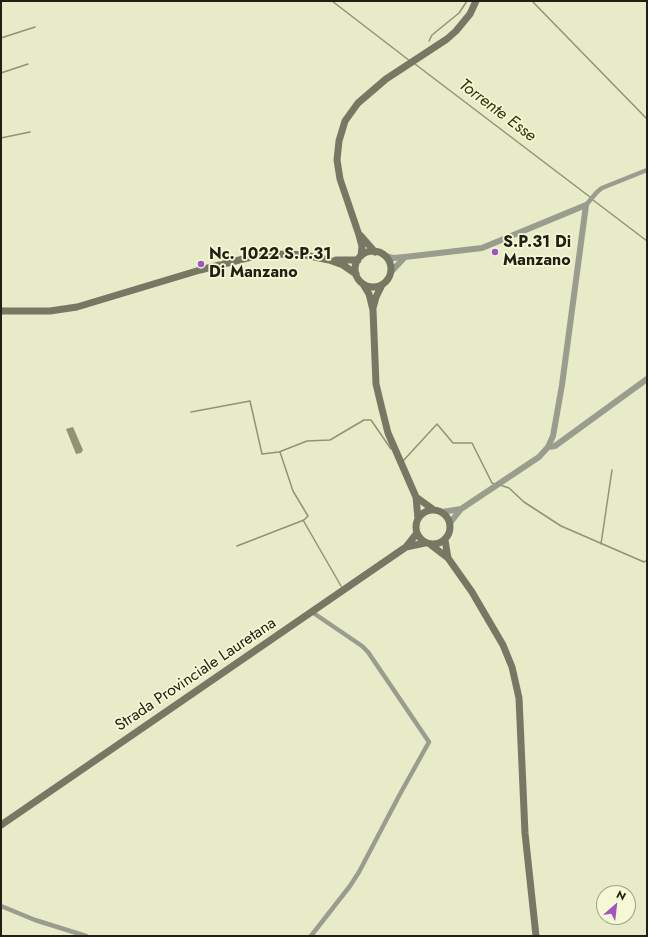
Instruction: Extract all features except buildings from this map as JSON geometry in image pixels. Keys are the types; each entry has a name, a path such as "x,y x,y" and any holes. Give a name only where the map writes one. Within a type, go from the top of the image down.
{"main road":[{"path":"356,274 355,268 360,258 362,246 340,179 337,160 339,141 345,121 358,103 386,79 456,31 470,14 476,1"},
{"path":"359,234 375,252 385,256 390,265 391,272 389,278 382,285 376,297 373,310"},
{"path":"1,311 50,311 77,307 200,270 259,255 298,254 330,260 346,261 360,258 367,253 375,252"},
{"path":"330,260 343,265 356,274 369,294 373,310 376,384 388,433 416,496 434,510 442,512 448,518 451,530 446,540 448,558"},
{"path":"363,284 371,287 382,285"},
{"name":"Strada Provinciale Lauretana","path":"1,825 406,547 416,533 418,519 416,496"},
{"path":"418,519 425,512 434,510"},
{"path":"416,533 419,538 448,558 472,592 503,645 512,667 519,698 525,833 536,936"},
{"name":"Strada Provinciale Lauretana","path":"406,547 439,544 446,540"}],"street":[{"path":"385,256 393,258 406,257 482,248 587,204 602,188 647,170"},
{"path":"450,523 461,509 539,457 548,447 554,436 587,204"},
{"path":"391,272 406,257"},
{"path":"636,387 647,376"},
{"path":"548,447 556,446 647,379"},
{"path":"554,436 564,440"},
{"path":"442,512 461,509"},
{"path":"310,936 350,886 359,872 429,742 368,652 362,646 312,612"},
{"path":"1,906 34,920 86,936"}],"shaded area":[{"path":"73,427 83,450 81,453 76,454 66,429"}],"waterway":[{"name":"Torrente Esse","path":"332,1 410,61"},
{"path":"429,41 432,35 459,13 467,1"},
{"path":"532,1 647,119"},
{"path":"1,38 35,27"},
{"path":"1,73 28,64"},
{"name":"Torrente Esse","path":"415,64 590,197"},
{"path":"1,138 30,132"},
{"name":"Torrente Esse","path":"593,200 647,241"},
{"path":"191,412 250,401 262,454 279,452 307,441 330,440 364,420 371,420 391,449"},
{"path":"403,461 437,424 453,443 472,443 492,483 495,484"},
{"path":"237,546 304,520 308,516 293,491 280,452"},
{"path":"601,544 612,470"},
{"path":"500,485 509,488 524,502 561,526 644,562 647,560"},
{"path":"303,520 341,586"}],"place":[{"name":"S.P.31 Di Manzano","path":"495,252"},
{"name":"Nc. 1022 S.P.31 Di Manzano","path":"201,264"}]}
